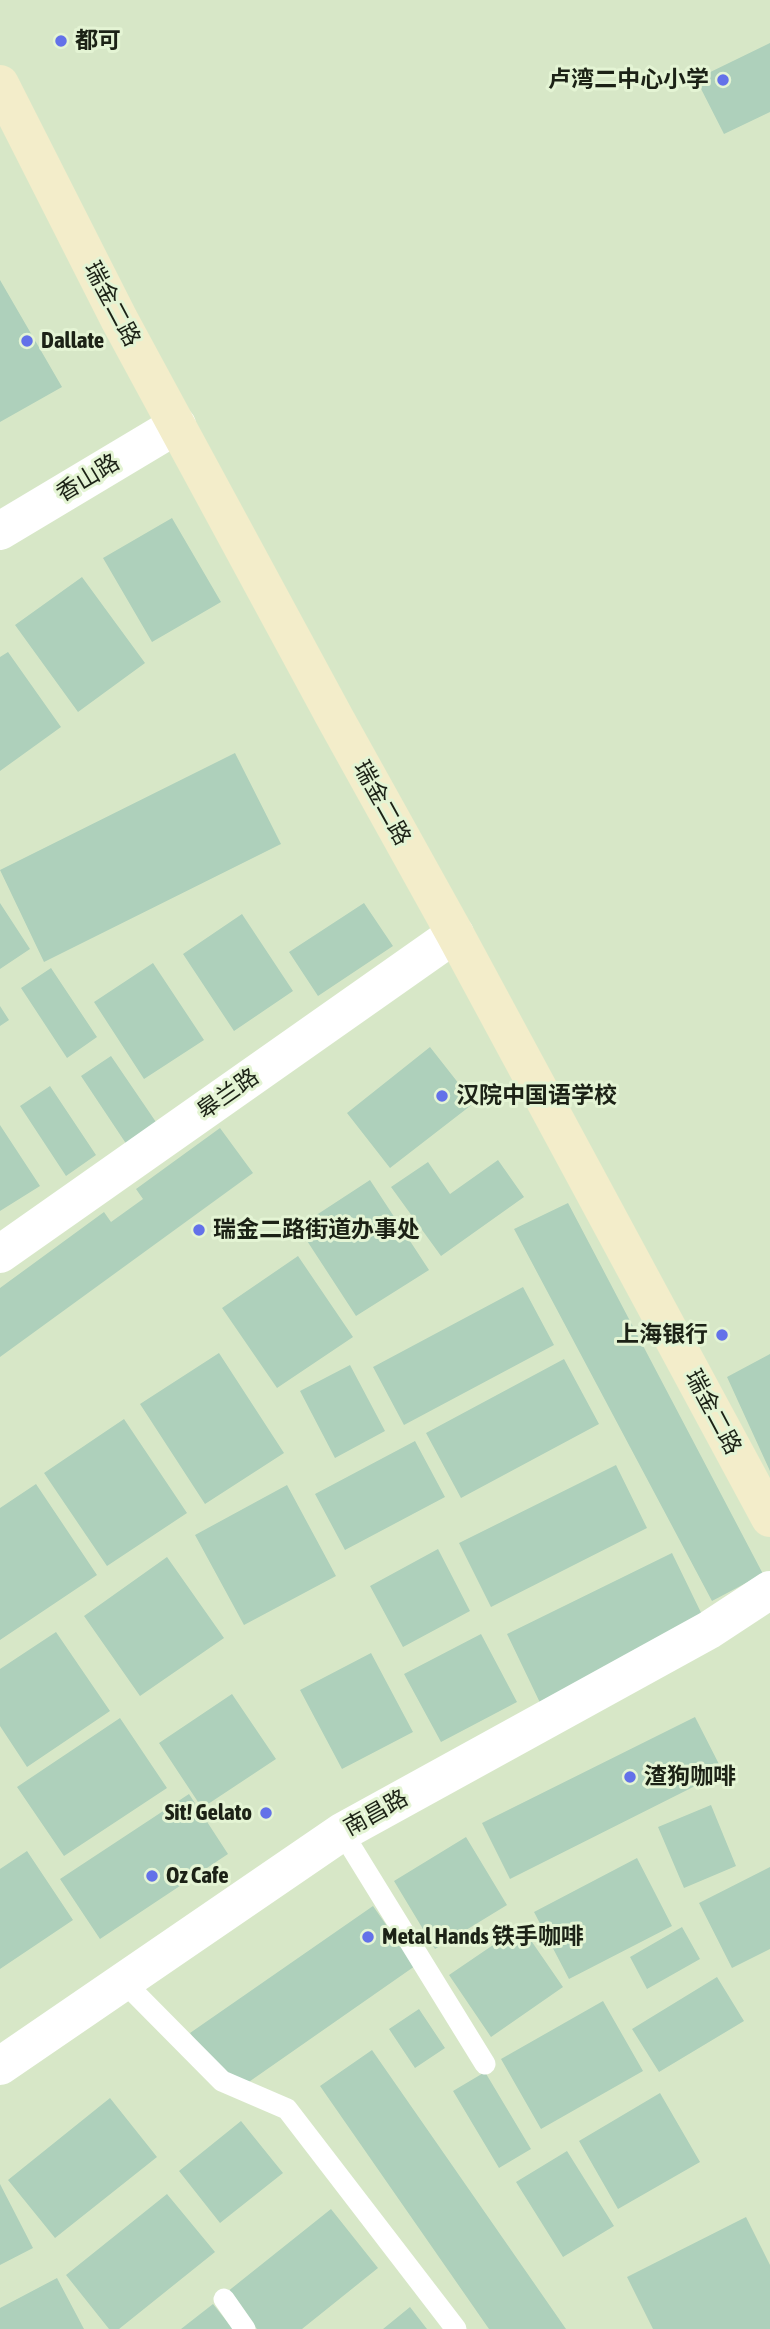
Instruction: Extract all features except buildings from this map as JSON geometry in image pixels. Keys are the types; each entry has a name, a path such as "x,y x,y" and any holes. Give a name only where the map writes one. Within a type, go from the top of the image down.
{"main road":[{"name":"瑞金二路","path":"0,84 119,318 770,1518"}],"street":[{"name":"香山路","path":"0,531 177,425"},
{"name":"皋兰路","path":"0,1254 455,934"},
{"name":"南昌路","path":"0,2066 342,1832 709,1630 770,1590"}],"lane":[{"path":"342,1832 485,2064"},
{"path":"124,1982 222,2081 287,2109 456,2329"},
{"path":"224,2299 245,2329"}],"place":[{"name":"都可","path":"61,41"},
{"name":"卢湾二中心小学","path":"723,80"},
{"name":"Dallate","path":"27,341"},
{"name":"汉院中国语学校","path":"442,1096"},
{"name":"瑞金二路街道办事处","path":"199,1230"},
{"name":"上海银行","path":"722,1335"},
{"name":"渣狗咖啡","path":"630,1777"},
{"name":"Sit! Gelato","path":"266,1813"},
{"name":"Oz Cafe","path":"152,1876"},
{"name":"Metal Hands 铁手咖啡","path":"368,1937"}]}
